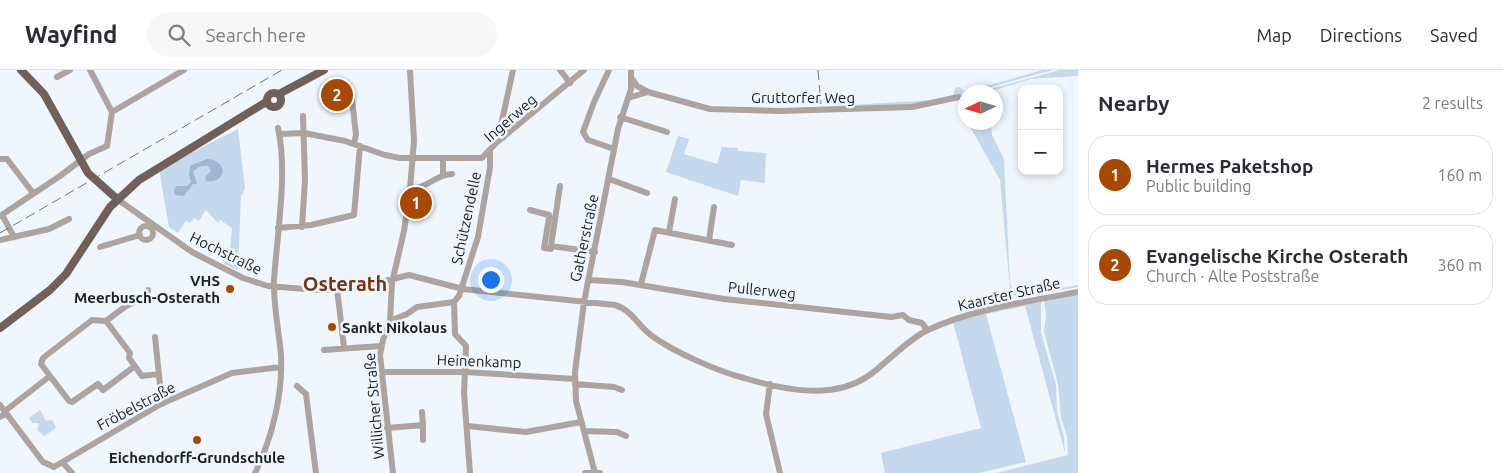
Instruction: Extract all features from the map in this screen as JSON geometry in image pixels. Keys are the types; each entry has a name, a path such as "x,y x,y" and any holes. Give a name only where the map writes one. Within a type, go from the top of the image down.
{"main road":[{"path":"21,70 44,94 91,177 117,199"},
{"path":"268,104 270,93 280,96 324,70"},
{"path":"103,188 121,189 139,180 205,139 268,104 279,105 280,96"},
{"path":"0,327 50,290 66,274 117,199 139,180"}],"street":[{"path":"57,77 70,70"},
{"path":"14,236 1,215 60,176 80,159 107,146 112,112 90,70"},
{"path":"112,112 184,70"},
{"name":"Willicher Straße","path":"393,473 381,372 381,346 390,321 392,279 404,231 410,189 413,159 410,70"},
{"path":"503,138 500,130 513,70"},
{"path":"560,70 570,83"},
{"name":"Ingerweg","path":"278,228 281,184 279,131 304,133 357,144 394,158 482,158 584,70"},
{"path":"610,70 594,102 583,132 588,140 614,149"},
{"name":"Gatherstraße","path":"597,473 581,422 576,401 575,381 584,302 620,117 633,80 632,70"},
{"name":"Gruttorfer Weg","path":"633,80 637,86 648,92 710,109 779,111 912,107 958,97"},
{"path":"628,98 648,92"},
{"path":"255,473 272,426 281,367 275,288 278,228 302,227 354,215 357,144 352,99"},
{"path":"302,227 305,180 303,116"},
{"path":"620,117 667,132"},
{"name":"Schützendelle","path":"454,302 462,289 478,234 490,167 490,152"},
{"path":"0,158 6,159 33,193"},
{"path":"442,174 443,159"},
{"path":"410,189 416,190 442,174 452,174"},
{"name":"Gatherstraße","path":"609,179 647,193"},
{"path":"560,186 552,218 551,246 595,252"},
{"name":"Hochstraße","path":"117,199 168,237 217,266 250,281 275,288 318,290 356,288 392,279"},
{"path":"670,232 675,199"},
{"path":"709,240 714,207"},
{"path":"530,210 552,218"},
{"path":"0,240 50,229 70,219"},
{"path":"140,235 142,228 148,226 153,230 151,238"},
{"path":"641,284 655,230 732,245"},
{"path":"140,235 145,240 157,238 162,232"},
{"path":"100,247 140,235"},
{"name":"Kaarster Straße","path":"392,279 415,276 462,289 622,307 644,331 718,370 770,384 820,391 847,386 863,379 927,330 986,310 1078,292"},
{"name":"Pullerweg","path":"589,280 641,284 724,299 891,317 903,315 909,320 922,323 927,330"},
{"path":"337,289 344,347"},
{"path":"106,322 126,306 147,296 148,290"},
{"path":"390,321 417,306 454,302 455,334 466,346 465,372 470,473"},
{"path":"134,366 103,390 98,384 72,402 69,402 41,364 43,358 92,320 106,322 130,353 134,366 142,376 158,374"},
{"path":"155,337 162,404"},
{"path":"324,350 344,347 346,350 381,346"},
{"name":"Fröbelstraße","path":"53,470 114,430 162,404 232,373 281,367"},
{"name":"Heinenkamp","path":"381,372 465,372 575,381 622,390"},
{"path":"0,418 50,376"},
{"path":"770,384 766,414 780,473"},
{"path":"297,386 306,394 316,473"},
{"path":"0,405 44,462 53,470"},
{"path":"422,412 424,440"},
{"path":"467,426 526,432 581,422"},
{"path":"387,428 422,425"},
{"path":"584,431 617,432 626,436"},
{"path":"63,462 72,473"},
{"path":"585,473 597,473"}],"shaded area":[{"path":"1043,70 1053,70 998,85 990,85"},
{"path":"1060,70 1078,70 1078,76 1031,79 1003,87 1003,85"},
{"path":"958,87 958,96 924,105 817,111 817,107 933,100 953,95 955,88"},
{"path":"238,129 245,188 241,196 238,270 224,264 230,253 232,228 220,220 218,223 206,210 199,221 194,218 190,223 186,221 178,233 169,227 159,169"},
{"path":"972,130 992,130 992,135 1004,159 1010,283 1014,293 1020,295 1078,285 1078,287 1017,298 1010,290 1000,180"},
{"path":"678,136 689,139 684,154 717,164 722,147 738,148 738,151 766,153 765,183 741,180 738,196 666,172"},
{"path":"207,159 220,164 223,172 220,177 214,181 206,181 205,177 211,171 208,166 201,166 193,171 197,184 193,184 184,196 175,195 174,190 176,186 187,186 191,182 189,175 190,166"},
{"path":"1078,294 1078,473 996,473 1068,455 1067,436 1061,418 1058,384 1044,332 1046,315 1044,301"},
{"path":"1041,301 1041,333 1056,385 1057,412 1064,437 1065,453 1025,306 986,314 1026,462 979,473 885,473 881,453 981,428 953,322 974,314"},
{"path":"40,410 46,421 52,420 56,428 44,436 37,430 39,423 32,423 29,418"}],"railway":[{"path":"0,233 282,70"},
{"path":"818,70 821,104"}],"place":[{"name":"Evangelische Kirche Osterath","path":"337,95"},
{"name":"Hermes Paketshop","path":"416,203"},
{"name":"VHS Meerbusch-Osterath","path":"230,289"},
{"name":"Sankt Nikolaus","path":"332,327"},
{"name":"Eichendorff-Grundschule","path":"197,440"}],"district":[{"name":"Osterath","path":"345,283"}]}
